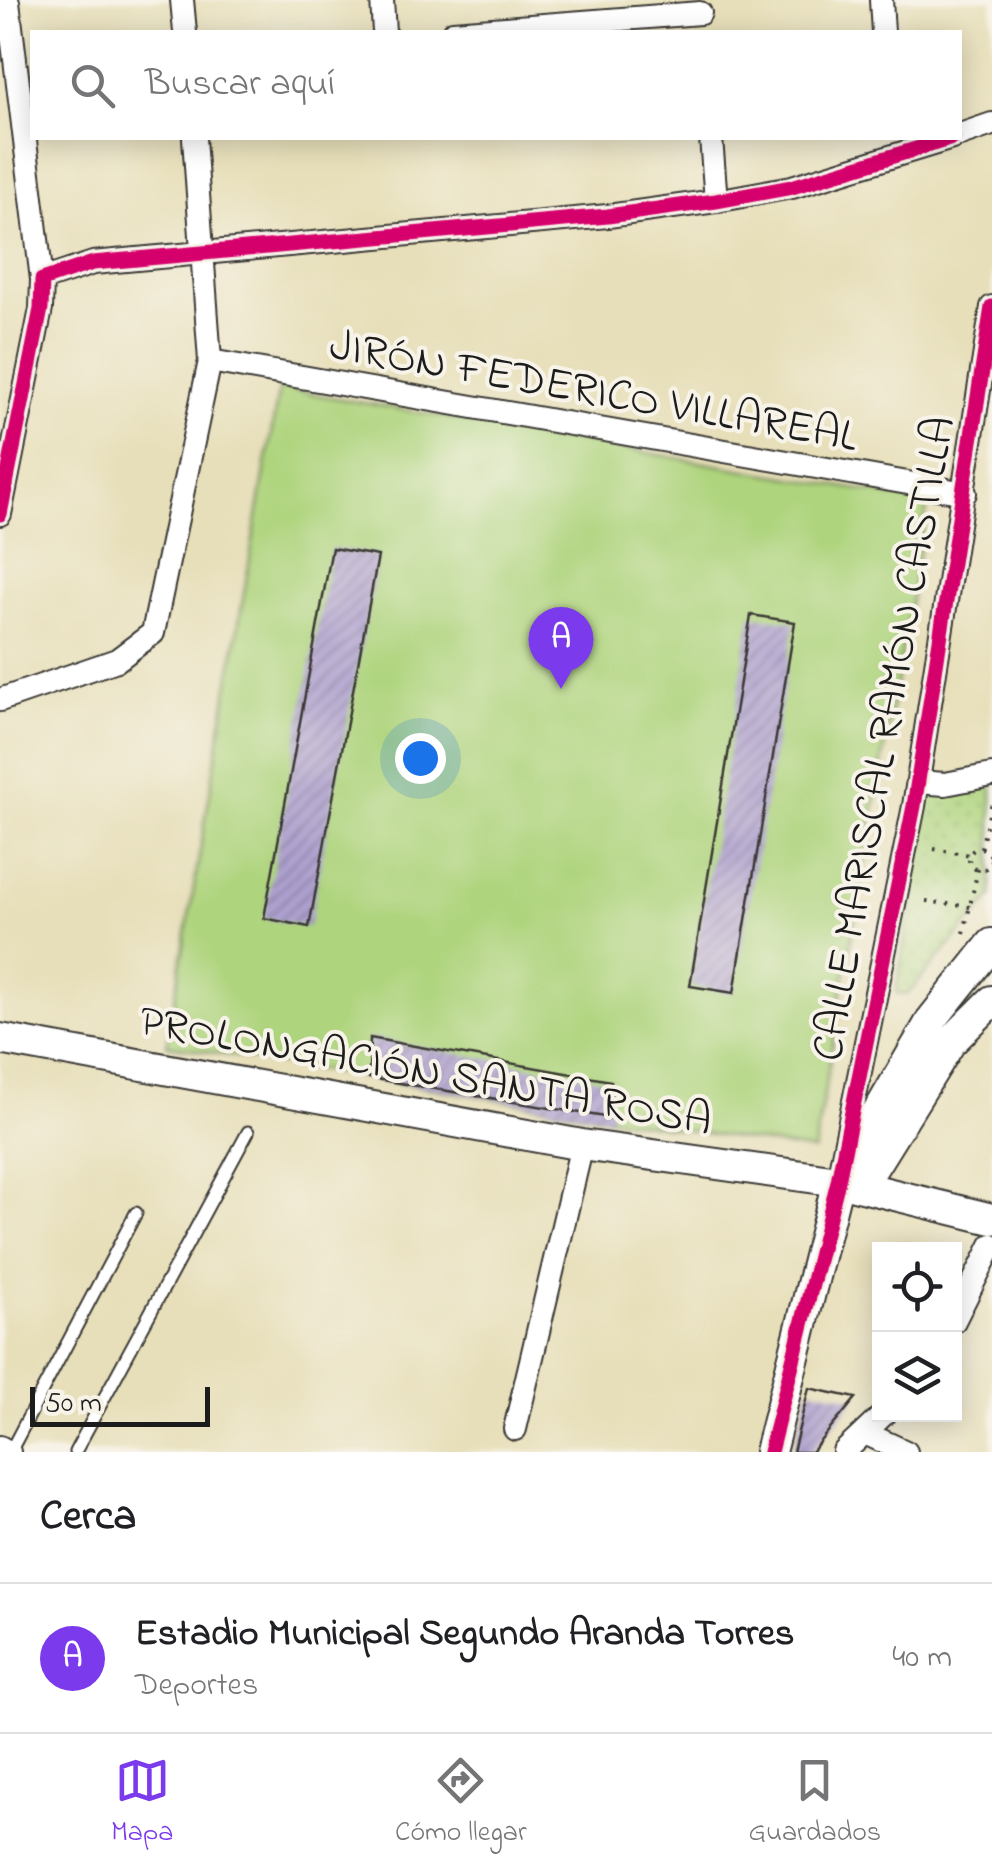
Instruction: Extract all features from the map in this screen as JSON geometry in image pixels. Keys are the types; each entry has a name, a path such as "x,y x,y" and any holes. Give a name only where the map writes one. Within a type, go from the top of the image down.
{"street":[{"path":"182,0 185,30"},
{"path":"382,0 384,30"},
{"path":"881,0 883,30"},
{"path":"0,514 6,452 41,309 42,280 12,2"},
{"path":"481,30 700,15"},
{"path":"962,134 992,124"},
{"path":"0,700 116,660 153,633 210,362 194,140"},
{"path":"711,140 716,201"},
{"path":"42,280 94,263 608,216 716,201 792,187 892,148 940,140"},
{"name":"CALLE MARISCAL RAMÓN CASTILLA","path":"850,1183 965,493 992,306"},
{"name":"JIRÓN FEDERICO VILLAREAL","path":"210,362 965,493"},
{"path":"918,782 945,784 992,774"},
{"path":"770,1452 850,1183 933,1018 977,944"},
{"path":"850,1183 950,1044 992,1001"},
{"name":"PROLONGACIÓN SANTA ROSA","path":"0,1039 582,1146 850,1183 992,1219"},
{"path":"515,1429 582,1146"},
{"path":"962,1305 992,1245"},
{"path":"844,1452 877,1422"},
{"path":"867,1434 906,1452"},
{"path":"0,1447 10,1452"}],"lane":[{"path":"75,1452 248,1132"},
{"path":"10,1452 136,1212"}],"path":[{"path":"934,849 970,855 981,848 992,802"},
{"path":"977,944 970,907 978,869 991,861 981,848"},
{"path":"970,855 972,866 978,869"},
{"path":"926,900 970,907"}],"green space":[{"path":"279,388 928,502 814,1151 167,1045"},
{"path":"992,776 992,897 907,995 896,993 929,789"}],"building":[{"path":"332,548 378,556 309,927 264,918"},
{"path":"751,615 795,622 734,993 690,986"},
{"path":"370,1038 611,1081 611,1118 369,1078"},
{"path":"809,1388 856,1398 811,1452 793,1452"}],"cycle path":[{"path":"0,514 41,309 42,280 93,263 608,216 716,201 792,187 945,140"},
{"path":"770,1452 838,1181 914,806 992,307"}],"place":[{"name":"Estadio Municipal Segundo Aranda Torres","path":"561,689"}]}
